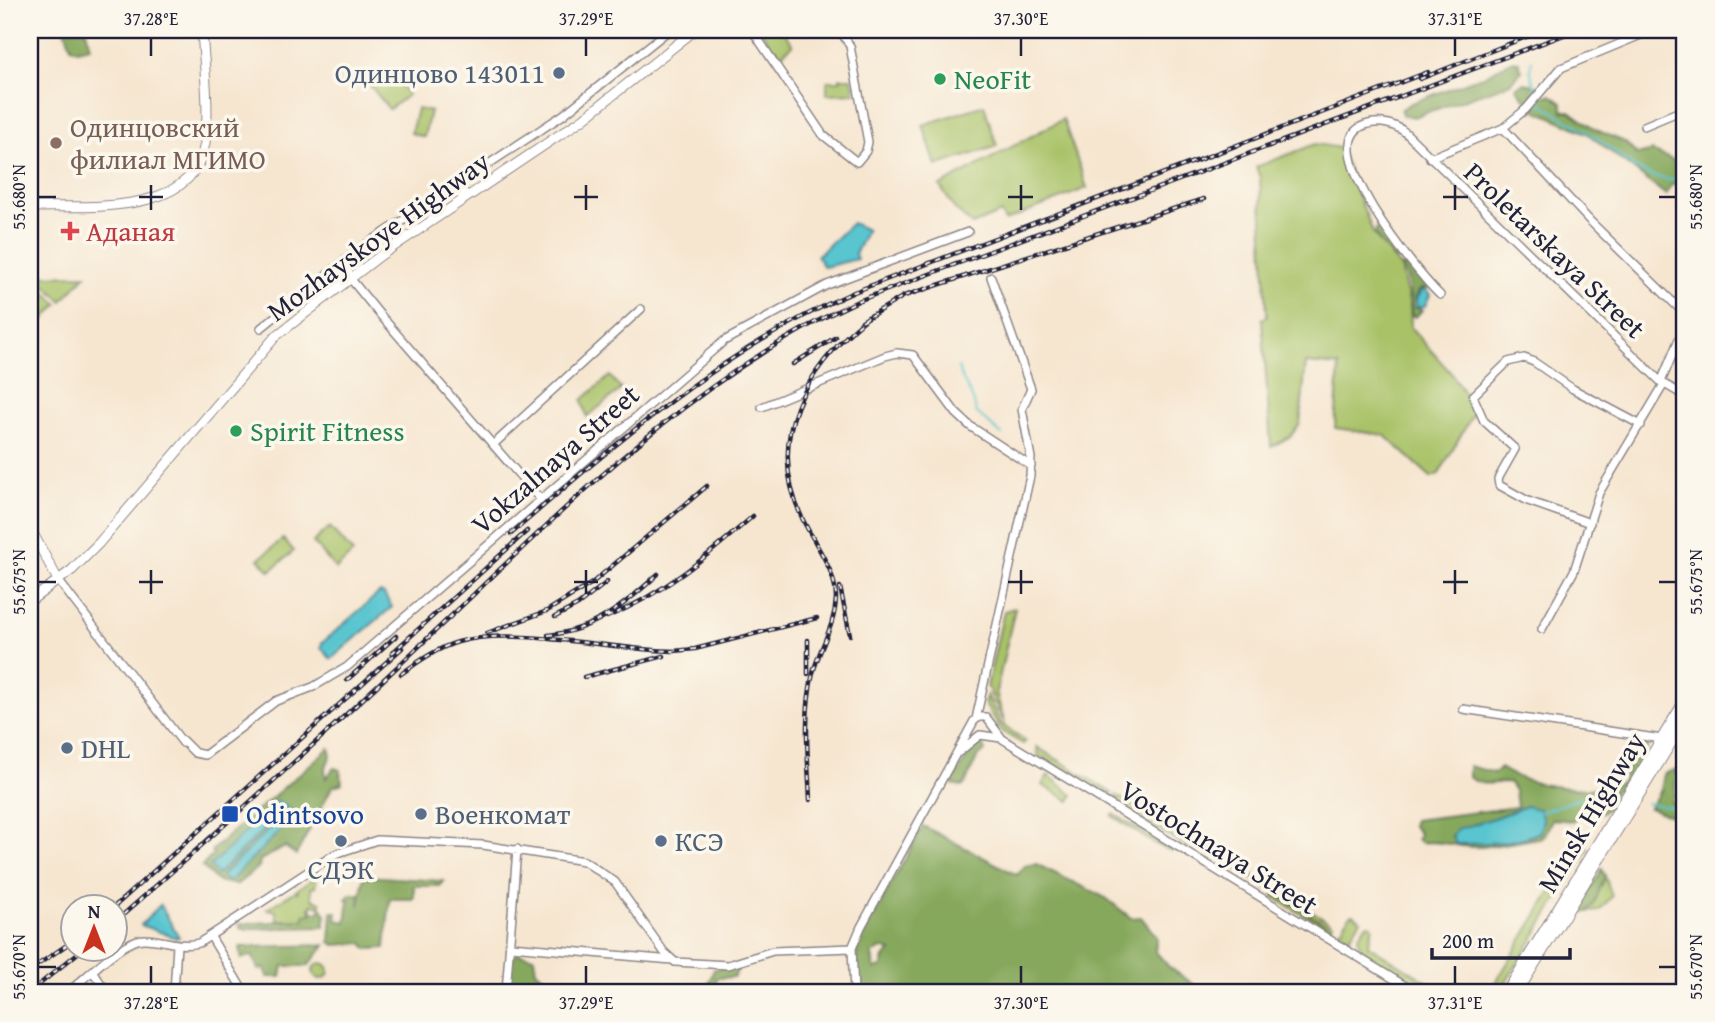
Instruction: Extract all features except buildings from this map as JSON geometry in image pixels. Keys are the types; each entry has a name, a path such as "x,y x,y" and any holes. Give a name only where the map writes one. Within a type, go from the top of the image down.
{"highway":[{"name":"Minsk Highway","path":"1507,992 1685,701"},
{"name":"Minsk Highway","path":"1517,992 1681,736 1685,720"}],"main road":[{"path":"30,207 146,201 168,195 186,182 196,170 205,142 202,30"},
{"name":"Mozhayskoye Highway","path":"30,601 106,528 264,340 465,193 580,114 687,30"},
{"name":"Mozhayskoye Highway","path":"349,276 562,134 695,30"},
{"path":"30,528 56,578"},
{"name":"Mozhayskoye Highway","path":"30,593 56,578"},
{"path":"30,983 38,992"}],"street":[{"path":"261,328 346,260 563,114 669,30"},
{"path":"752,30 823,135 857,162 866,151 868,142 850,46 840,30"},
{"path":"1430,158 1503,128 1539,94 1549,78 1561,68 1653,30"},
{"path":"1644,126 1685,109"},
{"name":"Proletarskaya Street","path":"1440,295 1392,239 1362,188 1349,141 1354,131 1360,127 1378,122 1391,124 1406,133 1662,383 1685,396"},
{"path":"1503,128 1590,221 1685,314"},
{"path":"441,195 465,193"},
{"name":"Vokzalnaya Street","path":"56,578 193,754 205,755 276,701 313,687 347,667 724,341 827,285 968,232"},
{"path":"346,260 349,276 541,500"},
{"path":"983,735 974,732 974,722 1026,504 1031,466 1021,409 1031,389 991,277"},
{"path":"494,443 641,309"},
{"path":"1542,629 1574,571 1599,494 1641,425 1662,383 1685,325"},
{"path":"762,407 884,356 897,353 913,355 956,412 970,426 1031,466"},
{"path":"1590,523 1528,501 1499,485 1498,479 1515,449 1484,421 1474,396 1508,362 1524,358 1581,394 1641,425"},
{"name":"Vostochnaya Street","path":"979,700 986,717 1001,738"},
{"path":"1463,709 1662,739"},
{"path":"854,992 852,948 876,898 974,722 986,717"},
{"path":"959,751 983,735 992,724"},
{"name":"Vostochnaya Street","path":"983,735 1001,738 1415,992"},
{"path":"68,992 131,942 147,939 177,945 196,944 211,937 335,854 372,840 477,844 584,861 601,870 622,891 672,960"},
{"path":"506,992 517,849"},
{"path":"211,937 244,992"},
{"path":"174,992 177,945"},
{"path":"510,946 586,955 728,965 776,951 852,948"},
{"path":"93,972 107,992"}],"green space":[{"path":"65,30 86,30 90,47 77,50 71,47"},
{"path":"760,30 782,30 793,45 779,56"},
{"path":"1511,61 1519,62 1522,71 1509,84 1414,117 1402,115 1401,110 1409,104 1486,75"},
{"path":"389,69 408,95 389,109 369,84"},
{"path":"840,78 852,78 855,93 827,94 827,81 840,81"},
{"path":"1524,83 1540,86 1528,103 1516,87"},
{"path":"1551,95 1562,103 1563,111 1570,111 1594,129 1625,142 1637,155 1652,151 1673,160 1685,174 1685,190 1673,183 1666,195 1587,133 1531,108 1541,96"},
{"path":"984,105 997,146 936,166 923,125"},
{"path":"417,109 430,111 424,137 411,133"},
{"path":"1063,119 1087,188 1005,221 1001,213 972,225 954,208 940,186"},
{"path":"1315,144 1340,148 1374,235 1401,268 1410,306 1411,328 1452,374 1475,410 1439,474 1431,477 1384,435 1335,428 1339,366 1306,363 1300,423 1291,436 1271,447 1262,319 1267,316 1260,178 1256,167"},
{"path":"1377,227 1382,227 1400,259 1394,259 1375,235"},
{"path":"1402,266 1408,267 1429,288 1421,289 1414,298 1414,307 1422,310 1416,317 1412,316 1408,281"},
{"path":"86,275 62,301 35,276"},
{"path":"31,279 58,304 32,333"},
{"path":"610,376 621,389 587,417 582,400"},
{"path":"330,527 353,553 336,569 313,542"},
{"path":"283,539 294,551 270,571 259,559"},
{"path":"1015,608 996,692 1005,724 987,686 1004,611"},
{"path":"987,695 1001,724 1026,741 1023,744 1001,731 984,703"},
{"path":"1647,741 1649,745 1635,771 1627,783 1615,791 1610,806 1602,813 1579,813 1573,821 1552,819 1546,833 1540,838 1479,847 1421,843 1417,839 1419,833 1412,825 1414,820 1517,807 1515,791 1509,782 1479,782 1469,777 1469,766 1495,773 1500,768 1526,780 1578,788 1610,786 1622,782 1628,767","holes":["1526,806 1532,836 1452,836 1459,828"]},
{"path":"982,743 985,751 977,758 965,784 962,787 951,784 972,749"},
{"path":"1037,747 1112,793 1111,795 1105,796 1038,755"},
{"path":"329,748 331,755 325,769 326,778 334,768 340,770 342,783 332,787 296,855 285,847 260,860 259,867 236,885 217,881 202,866 213,855 212,850"},
{"path":"1676,769 1675,795 1671,802 1685,808 1685,821 1649,808 1661,790 1664,774"},
{"path":"1048,775 1073,795 1070,801 1042,785"},
{"path":"1116,795 1186,838 1191,846 1187,847 1118,804"},
{"path":"1114,814 1174,851 1150,841 1112,816"},
{"path":"923,826 1017,875 1025,866 1036,864 1106,898 1131,918 1141,917 1157,937 1155,951 1169,967 1205,992 860,992 856,976 857,946","holes":["881,948 891,951 884,958 882,967 874,969 872,954"]},
{"path":"1589,848 1563,890 1561,875 1565,862 1575,852"},
{"path":"1225,858 1333,924 1331,927 1224,861"},
{"path":"1602,869 1605,876 1593,906 1587,912 1578,910"},
{"path":"317,876 315,887 311,888 312,899 321,902 321,906 312,904 311,914 305,920 277,920 276,911 267,909 297,890 298,894 298,889"},
{"path":"364,876 444,881 439,886 414,886 414,899 390,899 385,948 367,949 363,943 335,945 330,942 332,912 337,912 336,920 346,922 349,900 346,899 350,894 360,894 359,906"},
{"path":"1605,876 1612,896 1599,911 1587,912 1593,906"},
{"path":"1555,885 1559,897 1500,992 1490,992"},
{"path":"1275,894 1330,928 1326,929 1273,897"},
{"path":"310,906 312,912 319,912 321,907 326,915 324,927 242,929 239,924 304,920 304,915 311,914"},
{"path":"1354,914 1361,920 1349,938 1336,930 1340,931 1350,915"},
{"path":"1371,924 1373,927 1368,945 1444,992 1424,992 1360,949 1358,937 1366,925"},
{"path":"325,945 308,966 283,966 281,977 268,977 264,968 259,970 252,956 241,958 240,947"},
{"path":"517,953 534,957 536,970 544,977 543,992 508,992 510,960"},
{"path":"321,963 327,965 327,977 321,979 315,977 313,971 315,965"},
{"path":"739,967 734,977 717,978 715,986 737,988 740,992 706,992 714,969"}],"water":[{"path":"852,223 867,230 855,254 857,259 824,267 817,256"},
{"path":"1426,290 1430,295 1425,306 1417,308 1416,299 1421,291"},
{"path":"379,593 384,594 392,607 331,659 321,648 322,643"},
{"path":"278,801 287,807 217,875 210,866"},
{"path":"1526,806 1539,809 1543,820 1540,832 1531,836 1501,842 1456,844 1452,836 1459,828"},
{"path":"290,809 297,814 229,882 221,876"},
{"path":"160,905 179,937 141,925"}],"waterway":[{"path":"1532,60 1530,69 1536,93"},
{"path":"1539,98 1542,104 1589,133 1632,166 1653,176 1685,182"},
{"path":"958,367 976,412 1002,435"},
{"path":"1540,812 1586,797 1614,797"},
{"path":"1646,803 1685,810"}],"railway":[{"path":"1420,79 1544,30"},
{"path":"130,909 315,743 581,494 632,449 740,367 798,332 858,301 1577,30"},
{"path":"511,534 591,465 674,400 761,340 807,315 854,292 1428,72"},
{"path":"862,321 904,296 1204,199"},
{"path":"810,800 808,704 813,673 833,618 836,598 829,568 803,520 792,490 788,461 790,433 797,407 809,382 826,359 868,317"},
{"path":"793,364 836,337"},
{"path":"487,633 547,611 592,583 707,486"},
{"path":"607,617 628,608 666,585 753,516"},
{"path":"392,653 527,531"},
{"path":"548,635 595,622 634,596 658,574"},
{"path":"555,617 578,605 607,582"},
{"path":"840,587 850,635"},
{"path":"401,674 443,648 481,638 534,638 674,651 695,649 817,618"},
{"path":"347,680 396,636"},
{"path":"808,640 808,674"},
{"path":"130,893 402,648"},
{"path":"584,677 664,656"},
{"path":"30,970 60,950"},
{"path":"30,992 67,962"}],"place":[{"name":"Одинцово 143011","path":"559,73"},
{"name":"NeoFit","path":"940,79"},
{"name":"Одинцовский филиал МГИМО","path":"56,143"},
{"name":"Аданая","path":"70,231"},
{"name":"Spirit Fitness","path":"236,431"},
{"name":"DHL","path":"67,748"},
{"name":"Odintsovo","path":"230,814"},
{"name":"Военкомат","path":"421,814"},
{"name":"СДЭК","path":"341,841"},
{"name":"КСЭ","path":"661,841"}]}
